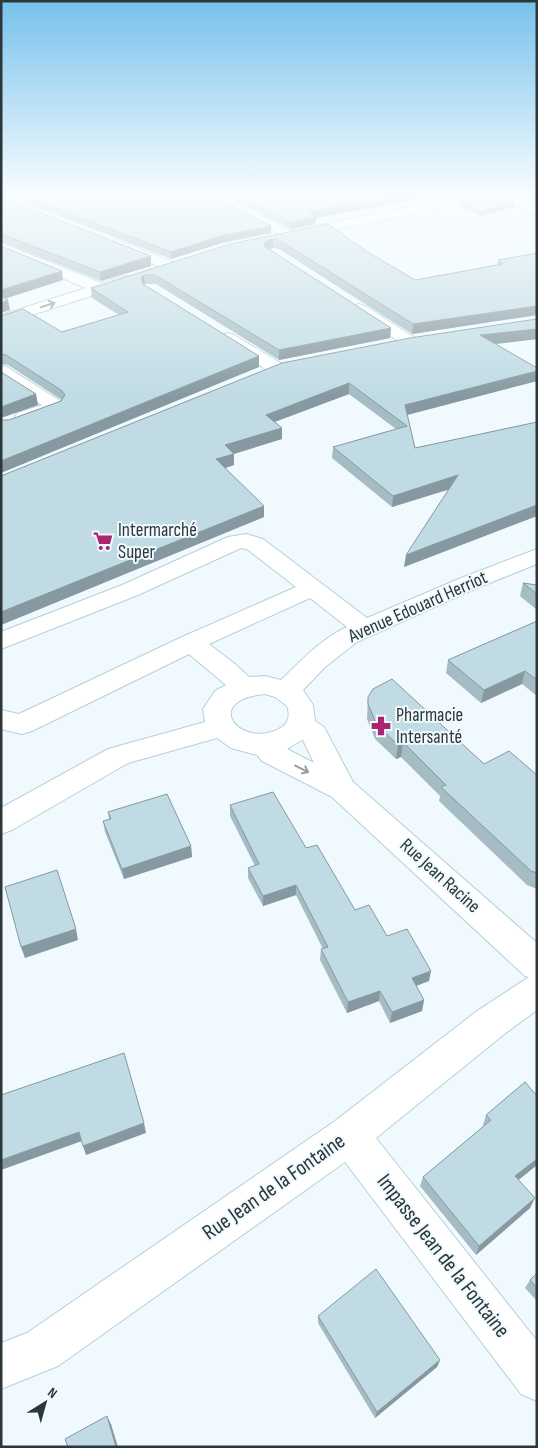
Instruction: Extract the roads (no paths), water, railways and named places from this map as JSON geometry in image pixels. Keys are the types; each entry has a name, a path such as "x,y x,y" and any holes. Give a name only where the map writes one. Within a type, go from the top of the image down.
{"street":[{"path":"40,262 105,286"},
{"path":"1,320 105,286 142,279 175,264 168,262"},
{"path":"345,300 409,342"},
{"path":"217,331 276,368"},
{"path":"380,347 429,338"},
{"path":"258,375 276,368 295,364"},
{"path":"1,371 56,406 4,425"},
{"path":"1,641 130,590 236,542 246,541 256,544 364,628"},
{"name":"Avenue Edouard Herriot","path":"286,691 316,661 348,636 469,582 537,556"},
{"path":"1,720 22,724 190,643 314,588"},
{"path":"190,643 226,670 243,687"},
{"path":"265,685 286,691 298,700 304,712 301,725 287,738 265,744 247,743 232,737 221,728 216,716 220,704 229,694 243,687 265,685"},
{"name":"Rue Jean Racine","path":"301,725 314,734 342,789"},
{"path":"1,822 118,756 221,728"},
{"name":"Rue Jean Racine","path":"265,744 272,754 342,789 537,965"},
{"name":"Rue Jean de la Fontaine","path":"1,1366 42,1350 349,1135 490,1023 537,990"},
{"name":"Impasse Jean de la Fontaine","path":"349,1135 537,1378"}],"place":[{"name":"Intermarché Super","path":"103,541"},
{"name":"Pharmacie Intersanté","path":"381,726"}]}
